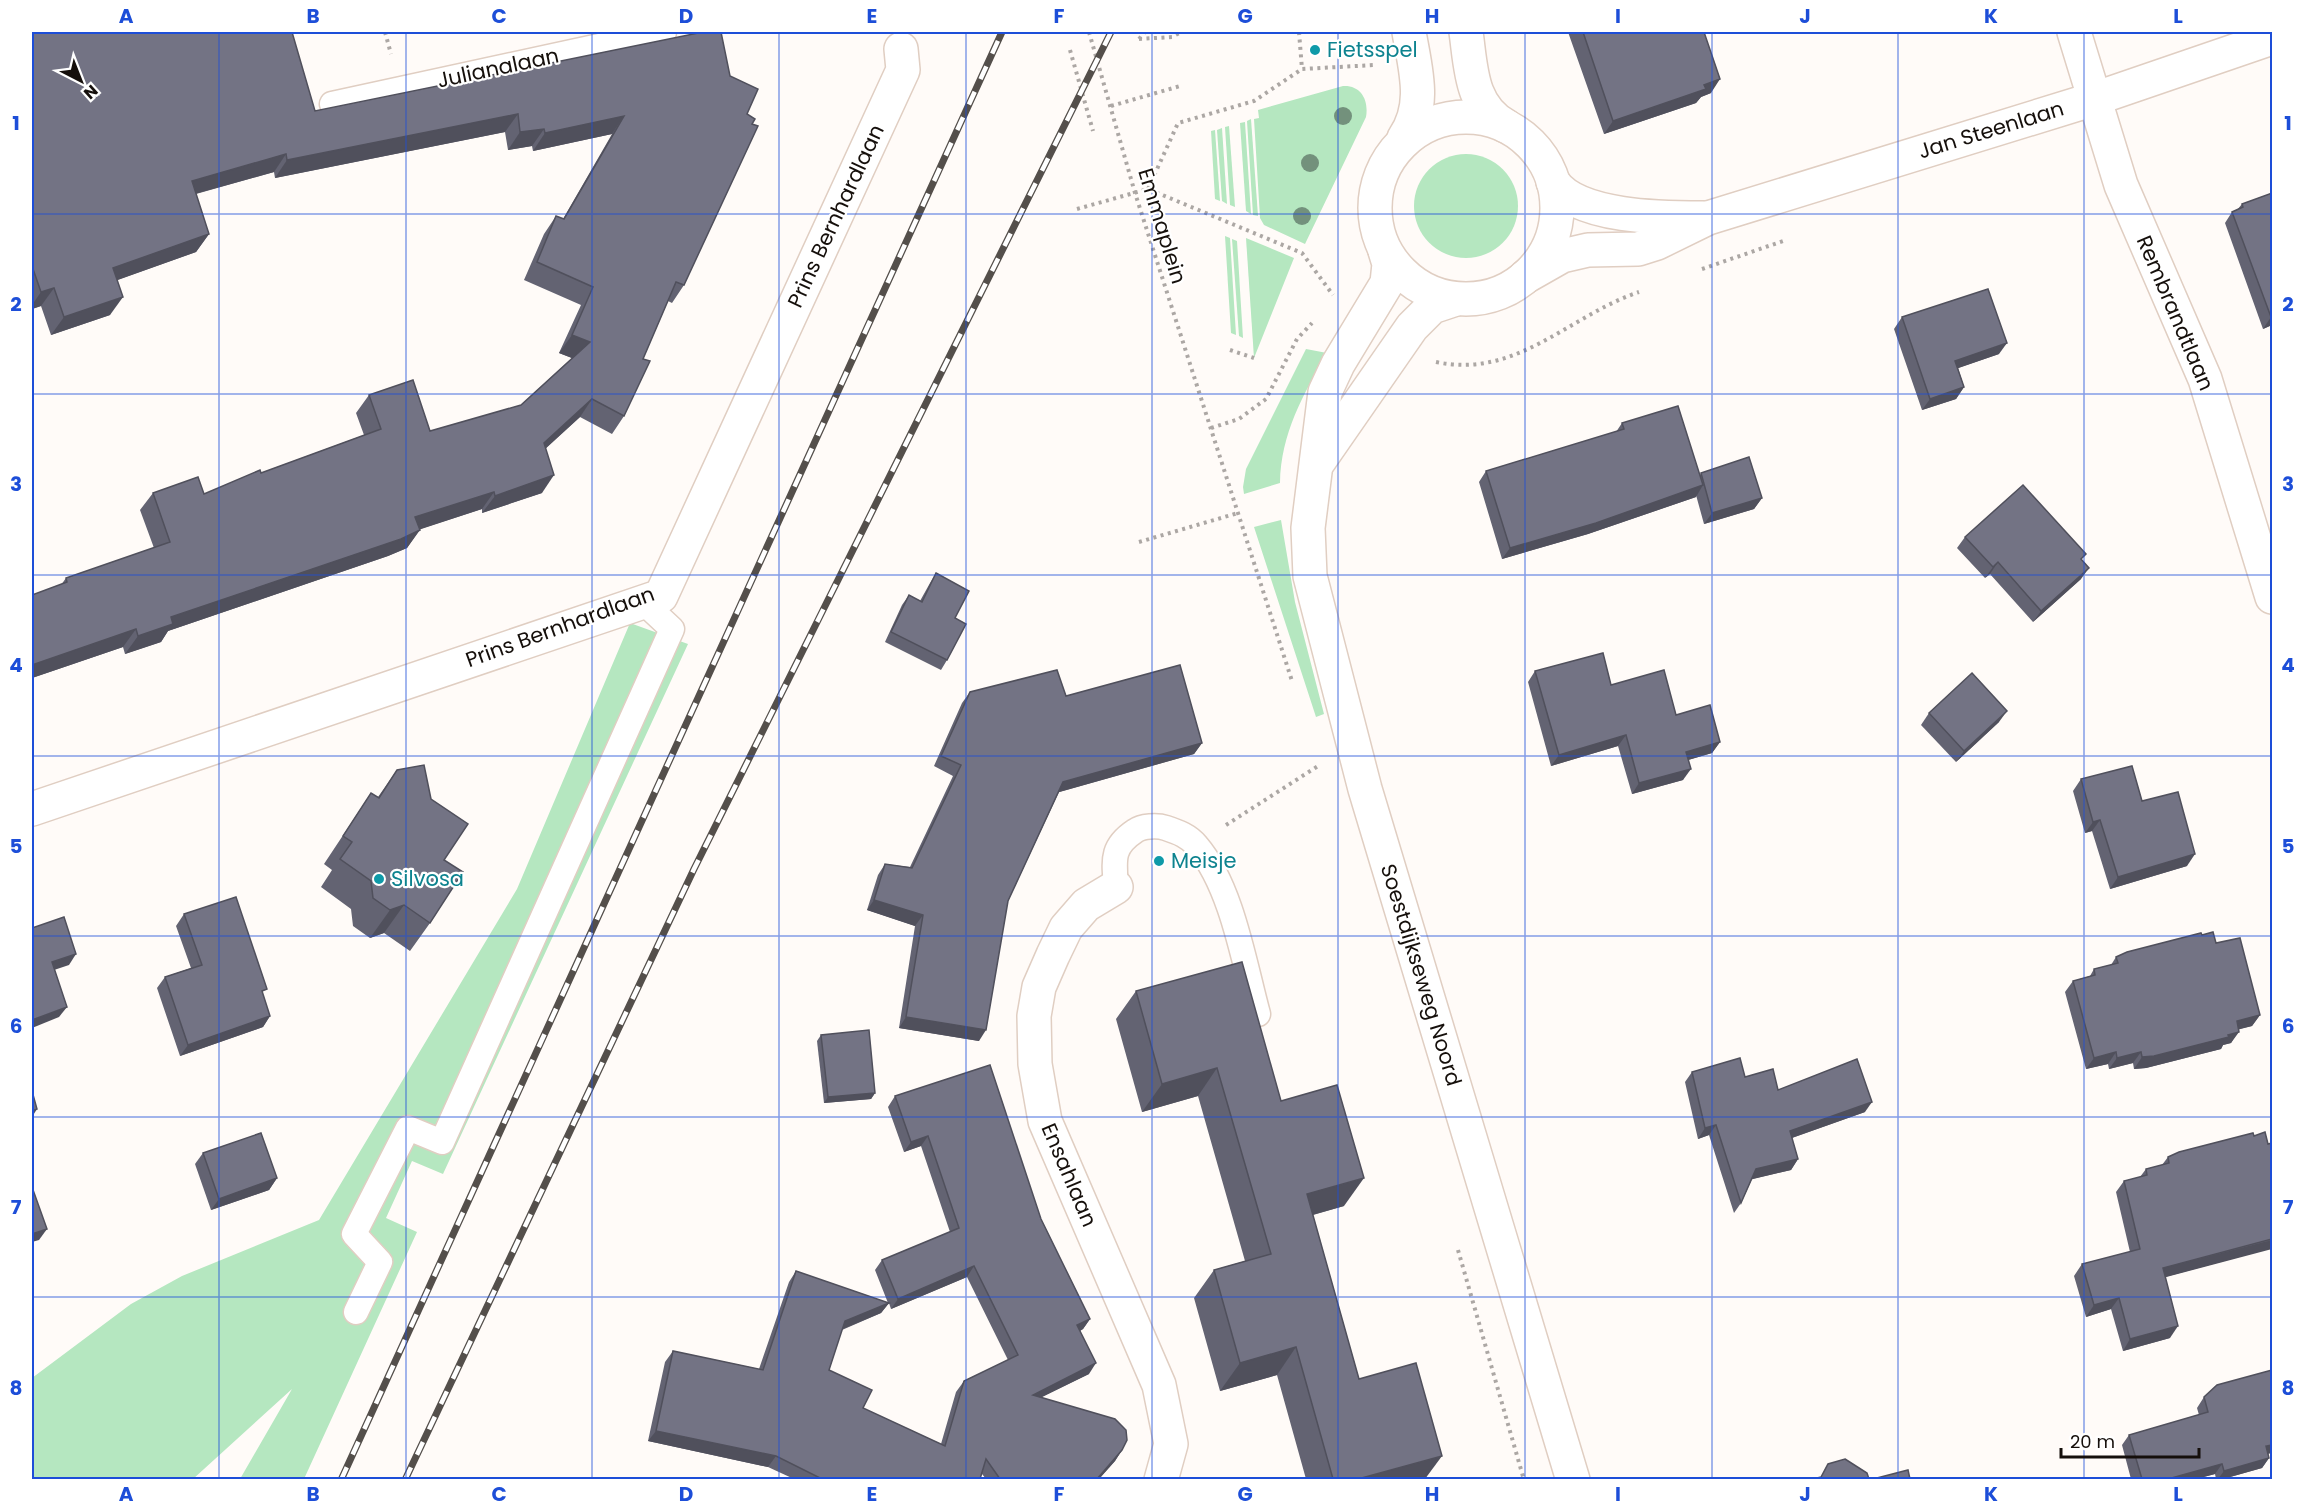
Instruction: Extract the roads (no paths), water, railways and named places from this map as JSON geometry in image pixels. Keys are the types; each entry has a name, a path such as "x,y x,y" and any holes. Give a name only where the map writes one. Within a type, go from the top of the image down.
{"street":[{"path":"1409,32 1418,99 1413,124 1387,160 1378,179 1374,202 1376,229 1385,251 1399,270 1416,286 1456,299 1496,294 1526,277 1544,256 1557,226 1553,182 1534,147 1492,116 1480,101 1473,82 1466,32"},
{"name":"Rembrandtlaan","path":"2074,32 2121,186 2205,379 2272,597"},
{"name":"Jan Steenlaan","path":"1526,277 1562,256 1588,250 1638,249 1657,243 1708,218 2094,99 2272,38"},
{"name":"Prins Bernhardlaan","path":"32,809 661,596 903,70 896,40"},
{"path":"1404,138 1430,124 1452,118 1480,118 1507,126"},
{"name":"Jan Steenlaan","path":"1553,182 1570,197 1594,206 1627,213 1708,218"},
{"name":"Soestdijkseweg Noord","path":"1385,251 1389,264 1387,283 1355,318 1325,392 1319,424 1308,528 1310,576 1365,789 1573,1479"},
{"name":"Soestdijkseweg Noord","path":"1316,465 1412,327 1432,308 1456,299"},
{"name":"Ensahlaan","path":"1116,887 1086,905 1066,928 1053,955 1037,997 1034,1016 1035,1064 1046,1121 1159,1385 1171,1444 1161,1479"}],"lane":[{"name":"Julianalaan","path":"332,104 664,32"},
{"path":"356,1312 380,1262 354,1234 408,1128 442,1142 672,629 642,601"},
{"path":"1116,887 1114,858 1121,840 1140,828 1161,827 1182,834 1197,844 1212,867 1228,908 1258,1014"}],"railway":[{"path":"341,1480 1002,32"},
{"path":"405,1480 694,869 1111,32"}],"place":[{"name":"Fietsspel","path":"1315,50"},
{"name":"Meisje","path":"1159,861"},
{"name":"Silvosa","path":"379,879"}]}
